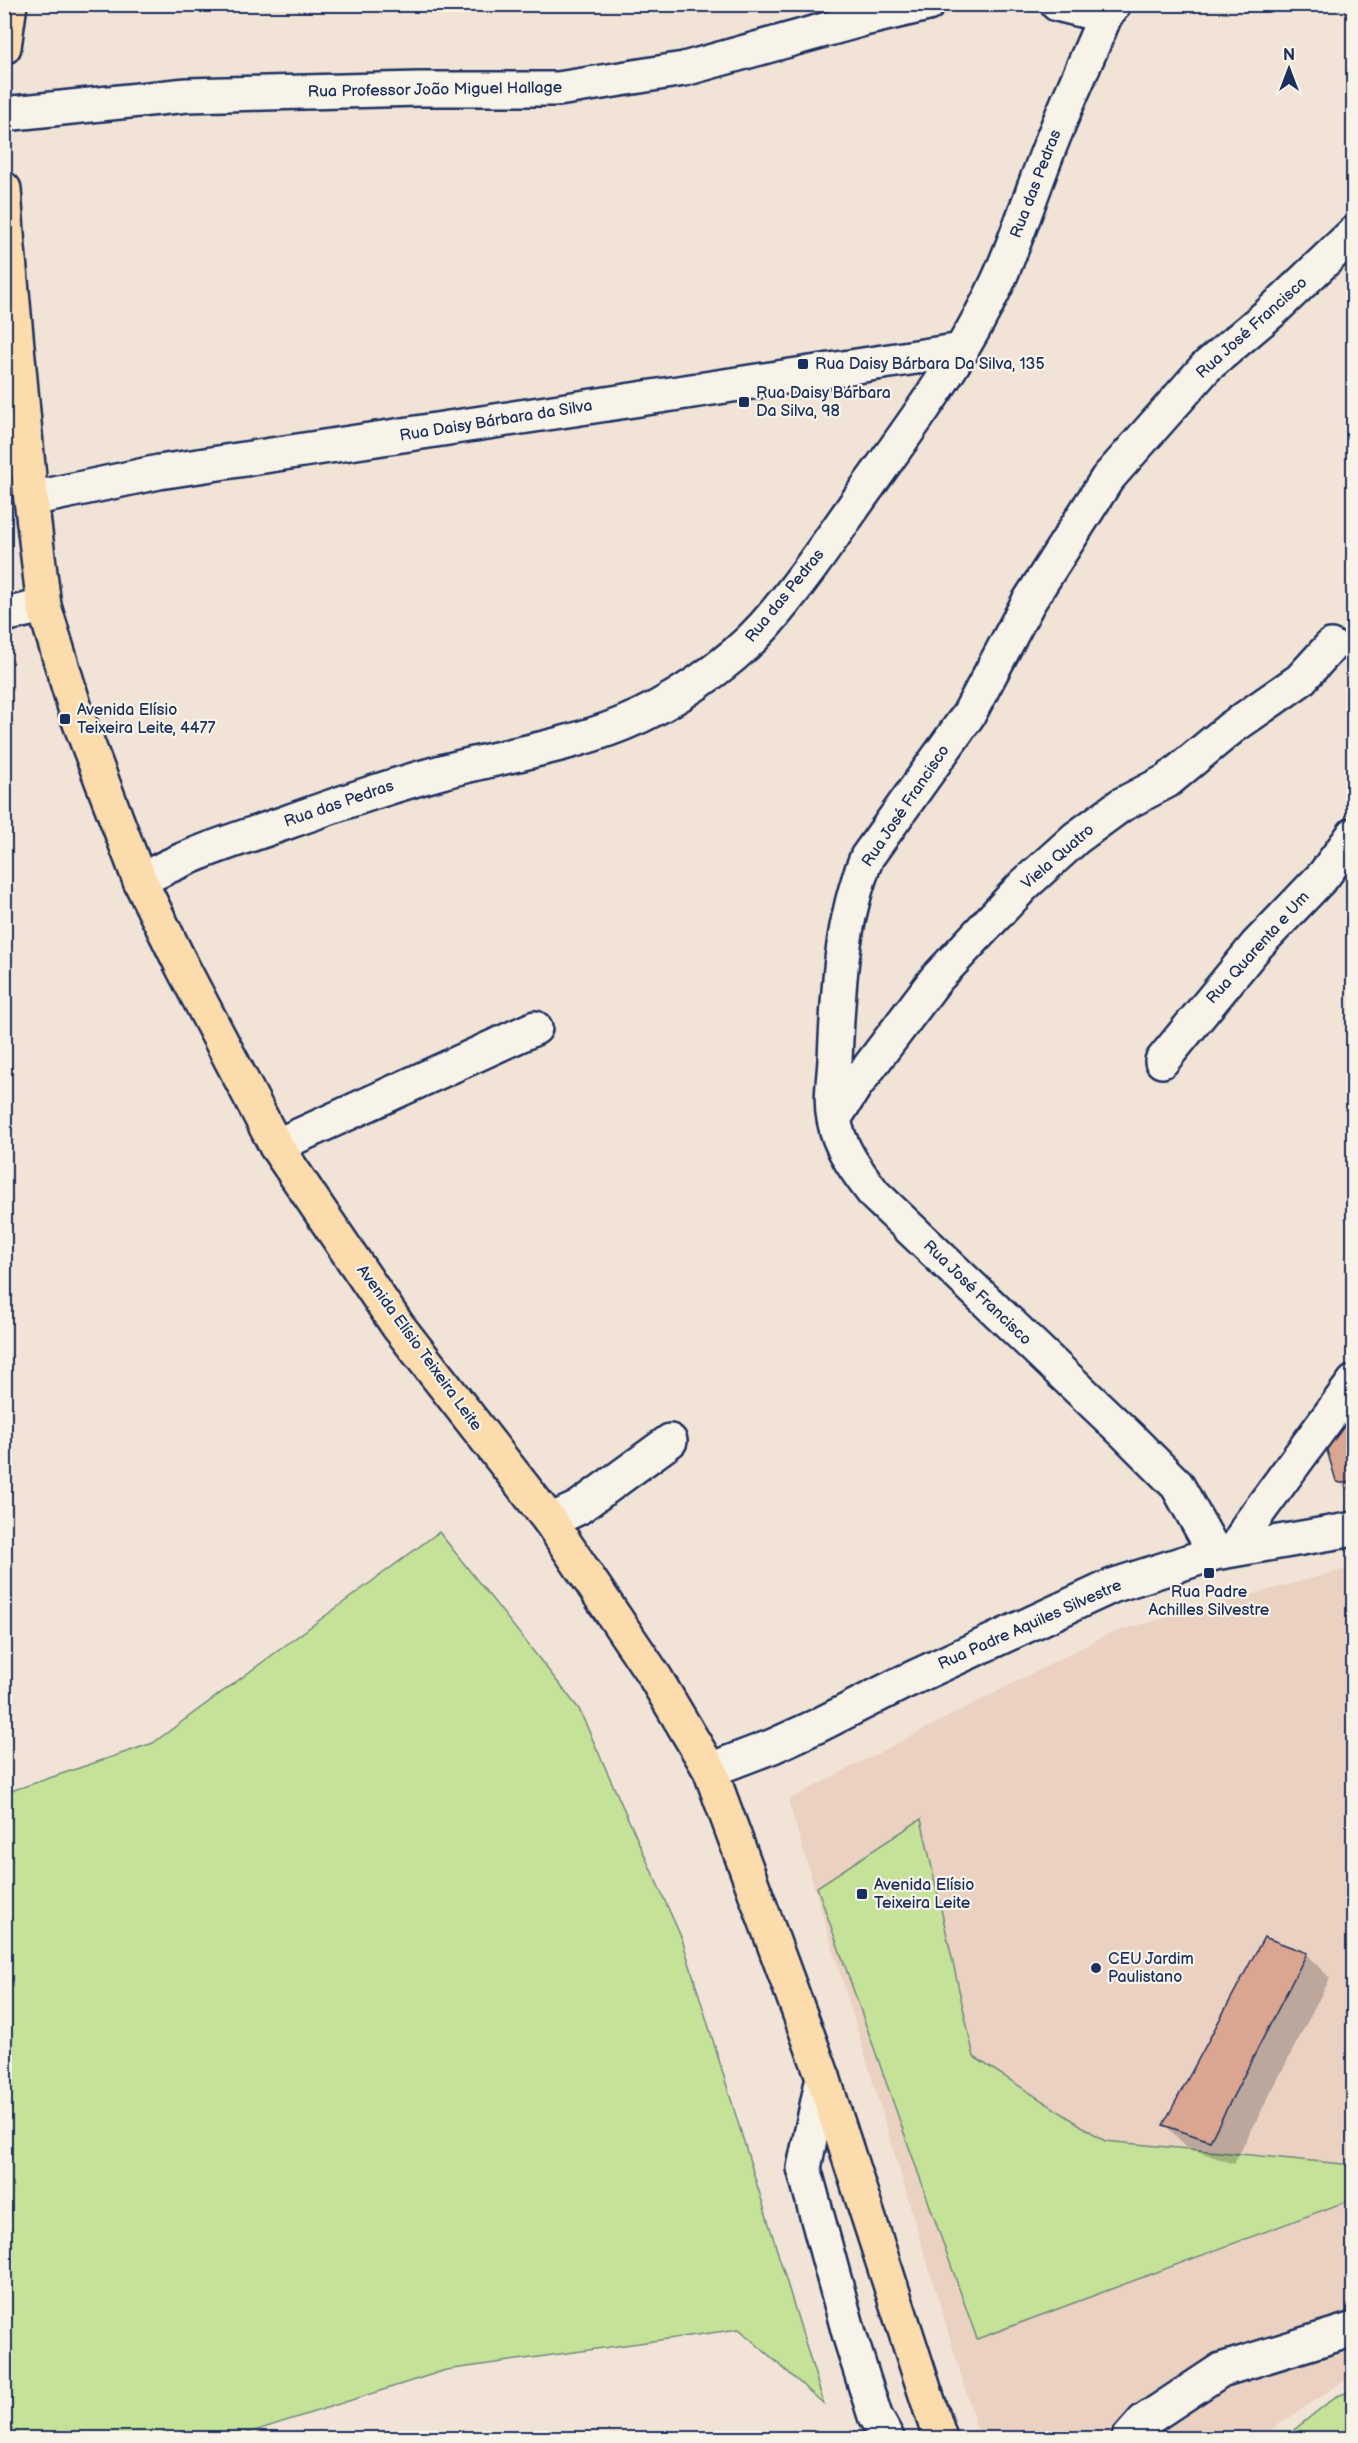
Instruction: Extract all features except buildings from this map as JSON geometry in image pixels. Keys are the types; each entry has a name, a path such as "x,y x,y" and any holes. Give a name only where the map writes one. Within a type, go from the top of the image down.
{"main road":[{"path":"4,47 10,4"},
{"name":"Avenida Elísio Teixeira Leite","path":"4,189 6,248 44,606 78,718 140,881 276,1146 398,1326 550,1521 655,1677 710,1770 823,2077 940,2439"}],"street":[{"name":"Rua Professor João Miguel Hallage","path":"4,114 199,94 558,89 684,69 864,19 928,4"},
{"path":"1057,4 1110,10"},
{"name":"Rua das Pedras","path":"140,881 169,864 199,852 372,792 454,769 507,758 621,725 656,709 691,687 743,648 787,599 892,454 962,350 998,280 1056,131 1110,10"},
{"name":"Rua José Francisco","path":"1226,1551 1177,1485 1127,1434 875,1195 855,1170 841,1142 834,1119 838,992 846,930 867,856 969,714 1028,603 1107,479 1206,367 1270,313 1353,233"},
{"name":"Rua Daisy Bárbara da Silva","path":"31,499 159,472 962,350"},
{"path":"4,615 44,606"},
{"name":"Viela Quatro","path":"834,1119 855,1086 936,979 1024,885 1076,838 1121,805 1167,781 1231,728 1300,680 1331,646"},
{"name":"Rua Quarenta e Um","path":"1162,1061 1256,945 1324,875 1353,834"},
{"path":"276,1146 535,1028"},
{"path":"1226,1551 1249,1525 1353,1382"},
{"path":"550,1521 578,1508 670,1441"},
{"name":"Rua Padre Aquiles Silvestre","path":"710,1770 817,1726 922,1674 1112,1586 1226,1551 1353,1529"},
{"path":"823,2077 804,2168 850,2337 875,2416 887,2439"},
{"path":"1129,2439 1144,2421 1221,2370 1353,2329"}],"shaded area":[{"name":"CEU Jardim Paulistano","path":"1353,1567 1353,2375 1259,2438 980,2438 788,1800 1110,1633"}],"green space":[{"path":"439,1532 579,1709 682,1939 824,2404 739,2329 446,2370 232,2438 5,2438 5,1793 153,1743"},
{"path":"921,1819 974,2057 1105,2141 1353,2165 1353,2199 977,2339 817,1887"},
{"path":"1353,2390 1353,2438 1284,2438 1335,2397"}],"place":[{"name":"Rua Daisy Bárbara Da Silva, 135","path":"803,364"},
{"name":"Rua Daisy Bárbara Da Silva, 98","path":"744,402"},
{"name":"Avenida Elísio Teixeira Leite, 4477","path":"65,719"},
{"name":"Rua Padre Achilles Silvestre","path":"1209,1573"},
{"name":"Avenida Elísio Teixeira Leite","path":"862,1894"},
{"name":"CEU Jardim Paulistano","path":"1096,1968"}]}
